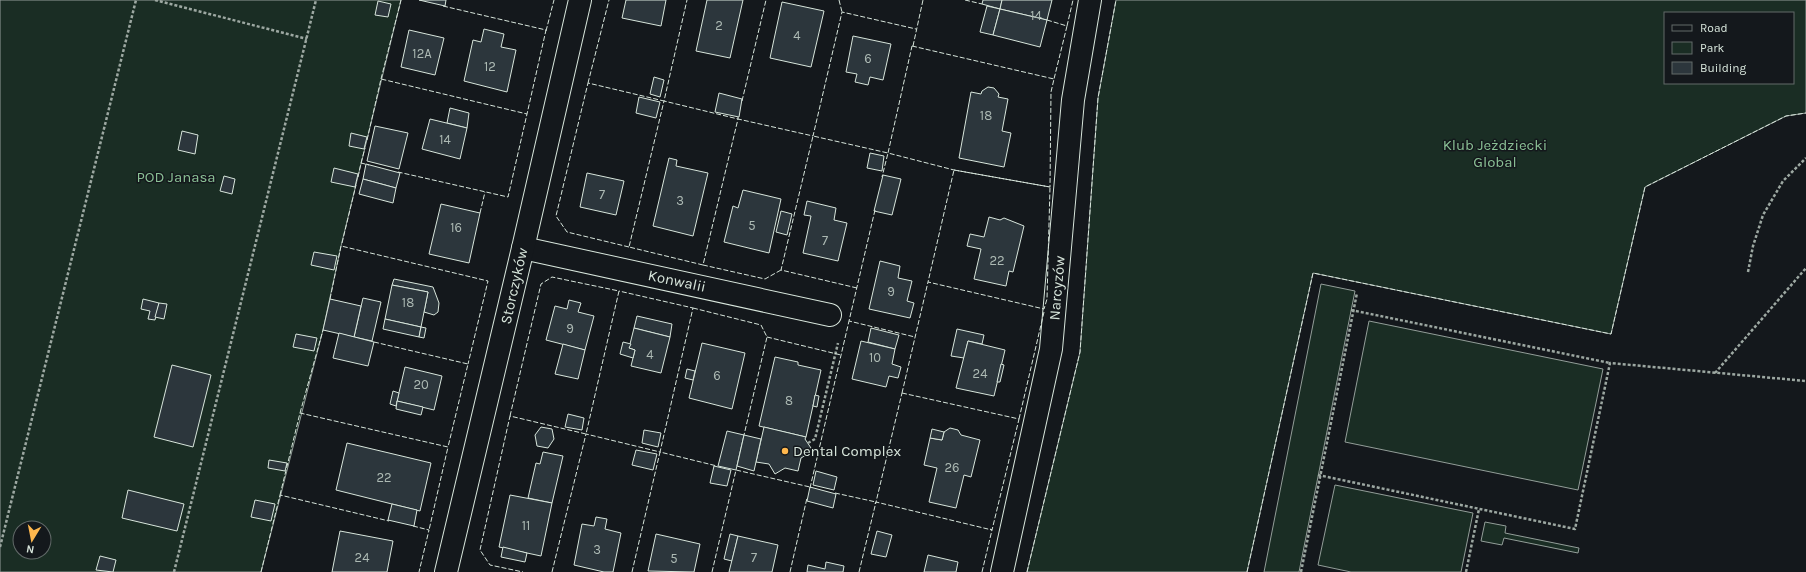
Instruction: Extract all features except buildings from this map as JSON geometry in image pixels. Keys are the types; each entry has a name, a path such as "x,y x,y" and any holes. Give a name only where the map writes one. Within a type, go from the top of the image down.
{"street":[{"name":"Storczyków","path":"446,572 580,0"},
{"name":"Narcyzów","path":"1002,572 1051,349 1073,100 1090,0"},
{"name":"Konwalii","path":"523,248 830,315"}],"path":[{"path":"0,547 136,0"},
{"path":"155,0 306,39"},
{"path":"174,572 316,0"},
{"path":"1748,272 1753,246 1763,215 1783,181 1806,158"},
{"path":"1715,373 1806,268"},
{"path":"1301,572 1352,310 1357,293"},
{"path":"1352,310 1610,363 1806,381"},
{"path":"808,443 815,439 838,343"},
{"path":"1319,476 1575,529 1610,363"},
{"path":"1466,572 1479,509"}],"green space":[{"name":"POD Janasa","path":"0,0 401,0 341,246 323,330 261,572 0,572"},
{"name":"Klub Jeżdziecki Global","path":"1116,0 1806,0 1806,113 1786,116 1645,187 1611,334 1313,273 1247,572 1027,572 1080,352 1098,98"},
{"path":"1321,284 1355,291 1299,572 1264,572"},
{"path":"1369,321 1603,369 1578,490 1345,442"},
{"path":"1335,485 1473,513 1461,572 1351,572 1318,565"},
{"path":"1485,522 1506,526 1505,533 1579,548 1578,553 1504,538 1502,545 1481,541"}],"fence":[{"path":"381,79 401,0"},
{"path":"546,31 554,0"},
{"path":"588,83 609,0"},
{"path":"629,247 567,232 556,216 588,83 664,101 687,0"},
{"path":"742,101 766,0"},
{"path":"839,0 842,12"},
{"path":"913,46 923,0"},
{"path":"965,0 982,4"},
{"path":"1067,26 1073,0"},
{"path":"1027,572 1080,352 1098,98 1116,0"},
{"path":"443,6 546,30 527,114"},
{"path":"781,270 765,279 703,265 738,119 813,136 842,12 916,29"},
{"path":"1047,20 1067,26 1053,79"},
{"path":"912,46 1054,79 1051,92 1050,187 954,170 888,153 912,46"},
{"path":"367,140 381,79 527,114 508,197 398,172"},
{"path":"703,265 629,247 664,101 738,119 738,117"},
{"path":"1247,572 1313,273 1611,334 1645,187 1786,116 1806,113"},
{"path":"857,288 781,270 813,136 888,153 882,177"},
{"path":"361,163 365,148"},
{"path":"358,177 361,163 369,165"},
{"path":"954,170 1050,187 1047,299 1044,309 928,282 954,170"},
{"path":"342,243 356,185"},
{"path":"480,213 485,192"},
{"path":"875,210 849,321 915,337"},
{"path":"330,299 341,246 488,281 468,364"},
{"path":"510,416 541,284 552,277 619,291 586,434 510,416 480,550 490,565 523,572"},
{"path":"902,393 928,282"},
{"path":"552,572 586,434 660,452 693,308 619,291"},
{"path":"693,308 761,325 767,337 744,435"},
{"path":"1019,419 1044,312"},
{"path":"810,488 849,321"},
{"path":"300,413 323,330"},
{"path":"767,337 841,355"},
{"path":"374,342 468,364 448,447"},
{"path":"902,393 1019,419 992,530 876,502 902,393"},
{"path":"280,495 300,413 448,447 429,530"},
{"path":"632,572 660,452 717,466"},
{"path":"712,572 736,470 810,487"},
{"path":"835,493 876,502 875,504"},
{"path":"261,572 280,495 389,521"},
{"path":"790,572 807,498"},
{"path":"859,572 876,502"},
{"path":"413,526 429,530 419,572"},
{"path":"982,572 992,530 990,529"}],"place":[{"name":"Dental Complex","path":"785,451"}]}
